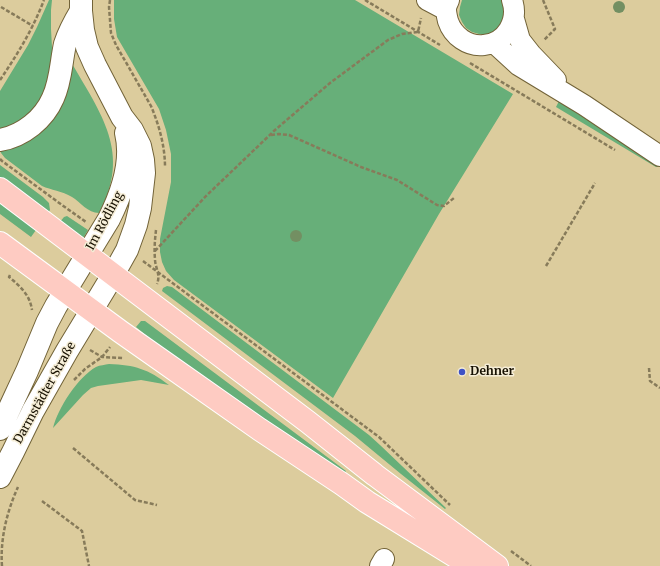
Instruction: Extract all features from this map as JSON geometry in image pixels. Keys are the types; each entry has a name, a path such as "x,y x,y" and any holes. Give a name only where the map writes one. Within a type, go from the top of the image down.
{"main road":[{"path":"0,189 308,422 375,475 497,566"},
{"path":"0,243 259,429 367,502 470,566"}],"street":[{"path":"427,0 447,5 450,26 456,35 464,41 474,45 494,43 501,39 511,27 513,10"},
{"path":"0,140 12,137 28,128 39,119 46,110 57,87 66,43 81,5"},
{"name":"Im Rödling","path":"81,5 83,30 87,47 122,116 132,130 140,146 144,174 141,202 132,239 92,310"},
{"path":"513,10 520,40 550,75 584,105"},
{"path":"494,43 518,65 584,105 660,156"},
{"name":"Im Rödling","path":"65,290 116,205 125,179 128,152 127,137 122,116"},
{"name":"Darmstädter Straße","path":"0,429 27,371 47,322 65,290"},
{"name":"Darmstädter Straße","path":"10,480 13,452 33,411 92,310"}],"path":[{"path":"0,80 25,41 44,0"},
{"path":"365,0 445,48"},
{"path":"2,7 32,26"},
{"path":"154,252 206,196 270,135 330,83 388,40 402,34 418,32"},
{"path":"466,61 619,152"},
{"path":"270,135 289,135 360,167 397,180 437,205 444,206 454,198"},
{"path":"0,158 62,205"},
{"path":"546,266 595,183"},
{"path":"186,294 379,437 451,506"},
{"path":"72,383 75,378 102,357"},
{"path":"649,368 650,382 660,388"},
{"path":"73,448 135,500 157,505"},
{"path":"2,566 2,543 12,500 10,480"},
{"path":"42,501 82,531 89,566"}],"green space":[{"path":"49,0 52,0 51,29 53,66 45,98 28,119 0,131 0,91 28,45"},
{"path":"114,0 355,0 513,94 439,214 333,398 174,280 166,271 160,252 160,239 171,182 171,154 166,130 159,109 117,37 114,19"},
{"path":"462,0 503,0 506,11 501,26 494,32 487,34 472,32 466,28 459,15"},
{"path":"71,62 102,117 109,134 113,153 113,171 109,191 99,213 91,211 68,195 42,186 5,158 0,150"},
{"path":"560,99 659,166 656,167 556,107"},
{"path":"0,165 49,203 50,210 47,214 0,179"},
{"path":"0,203 36,230 31,237 0,214"},
{"path":"67,216 88,230 84,237 77,236 59,223 64,217"},
{"path":"167,286 172,287 369,435 446,508 445,509 355,436 162,291 163,288"},
{"path":"141,321 145,321 346,471 343,475 160,347 136,327"},
{"path":"109,364 126,365 141,369 154,375 169,385 141,380 91,388 53,428 59,411 82,378 96,367"}],"place":[{"name":"Dehner","path":"462,372"}]}
